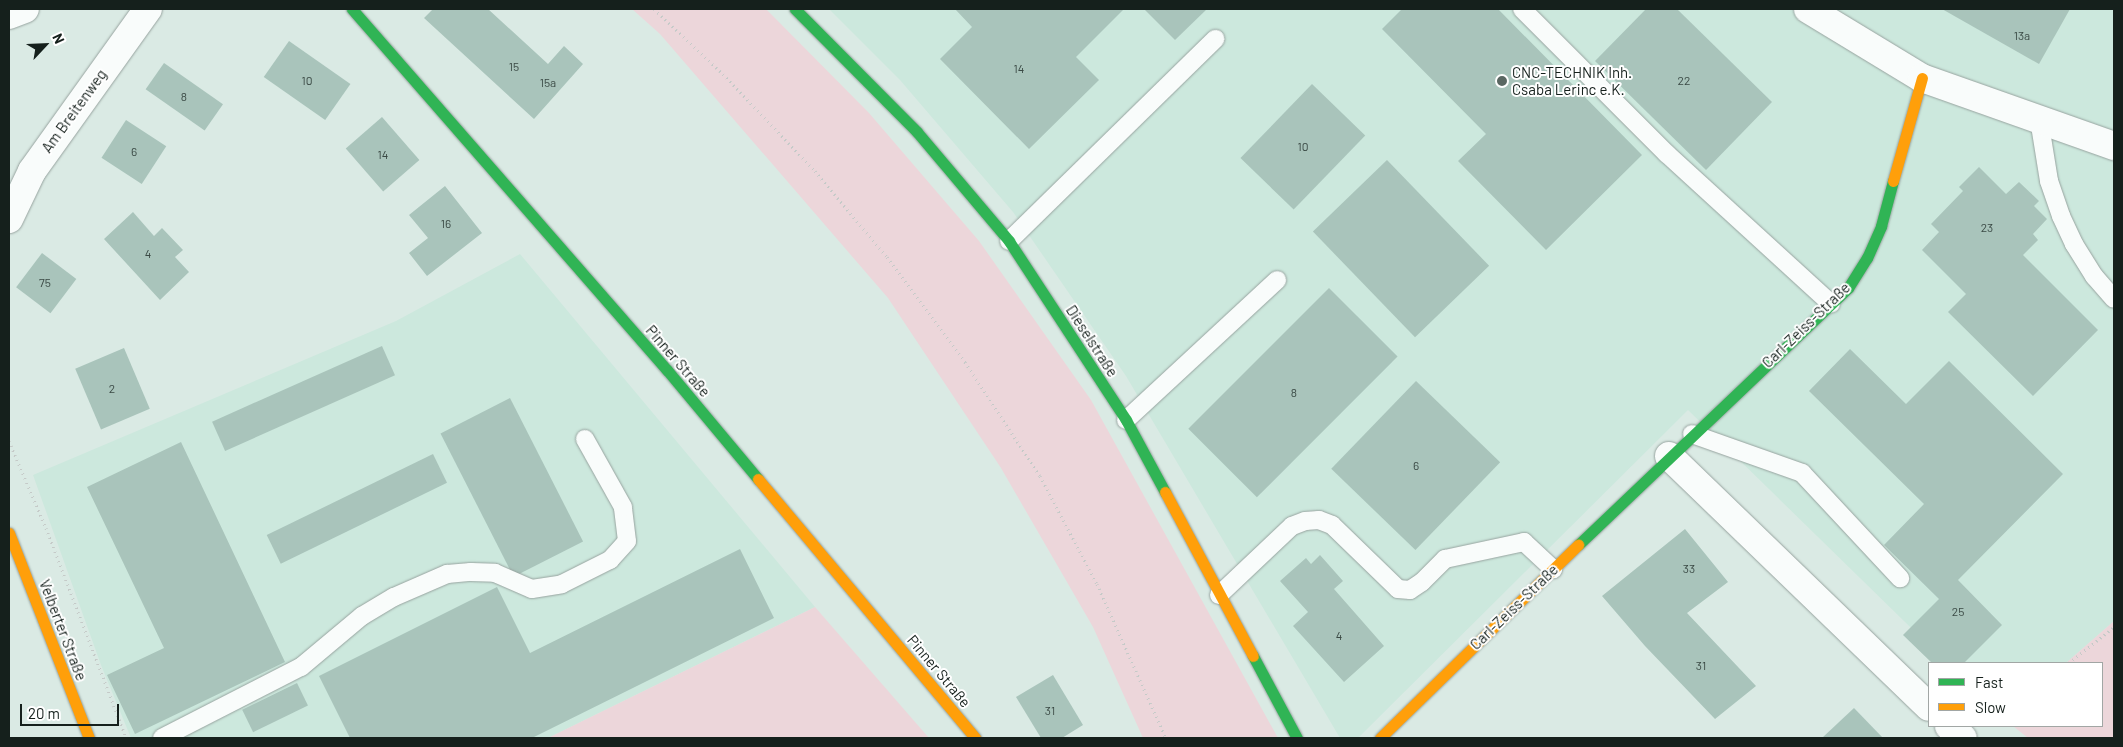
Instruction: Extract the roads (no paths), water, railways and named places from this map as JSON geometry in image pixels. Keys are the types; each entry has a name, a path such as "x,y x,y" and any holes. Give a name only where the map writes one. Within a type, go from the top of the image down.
{"street":[{"path":"9,15 25,9"},
{"name":"Am Breitenweg","path":"9,219 32,171 148,9"},
{"name":"Pinner Straße","path":"352,9 667,370 975,738"},
{"name":"Dieselstraße","path":"795,9 917,132 1009,241 1126,420 1297,738"},
{"path":"1808,9 1922,78 2114,146"},
{"name":"Carl-Zeiss-Straße","path":"1380,738 1669,456 1848,288 1867,258 1882,226 1922,78"},
{"path":"1669,456 1928,706"},
{"name":"Velberter Straße","path":"9,533 89,738"},
{"path":"1950,727 1963,738"}],"lane":[{"path":"1522,9 1667,154 1831,304"},
{"path":"1009,241 1215,39"},
{"path":"2039,119 2049,181 2061,216 2074,244 2089,268 2114,298"},
{"path":"1126,420 1276,280"},
{"path":"1692,434 1802,474 1900,578"},
{"path":"162,738 301,667 362,616 394,596 447,574 495,573 532,589 562,584 610,560 627,541 623,507 585,439"},
{"path":"1219,595 1292,526 1304,520 1319,520 1332,525 1398,589 1410,590 1422,582 1445,559 1524,542 1553,569"}],"place":[{"name":"CNC-TECHNIK Inh. Csaba Lerinc e.K.","path":"1502,81"}]}
